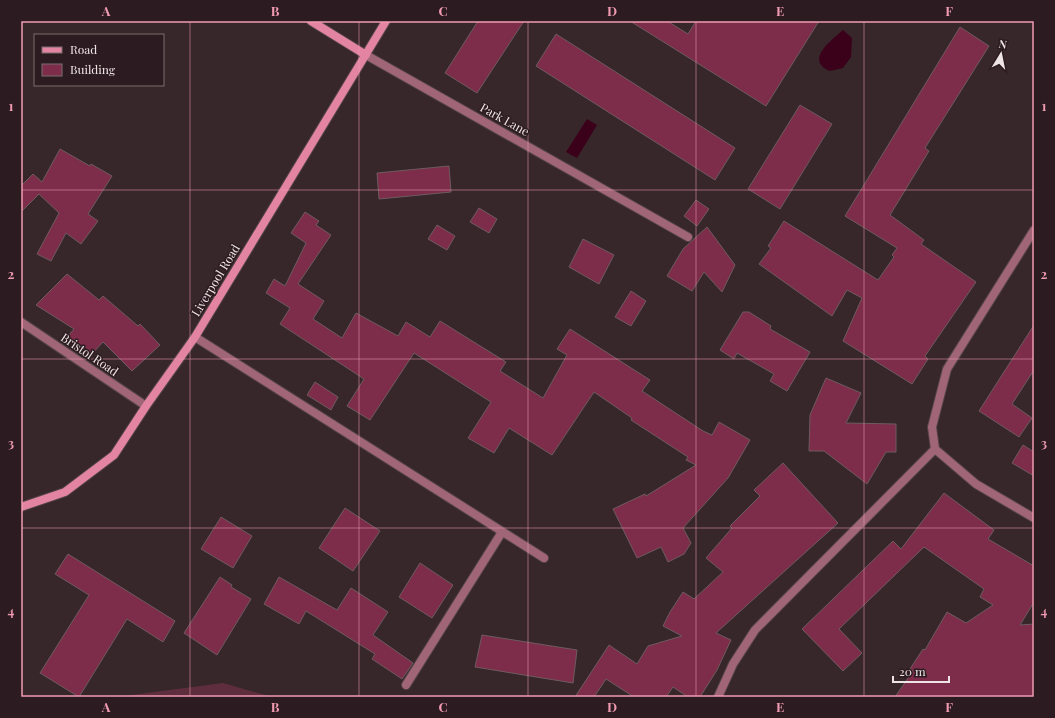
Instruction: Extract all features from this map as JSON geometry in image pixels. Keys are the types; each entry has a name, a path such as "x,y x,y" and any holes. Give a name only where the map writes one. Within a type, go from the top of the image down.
{"main road":[{"name":"Park Lane","path":"311,21 366,55"},
{"name":"Liverpool Road","path":"21,507 65,492 114,455 146,406 195,337 386,21"}],"street":[{"name":"Park Lane","path":"366,55 688,237"},
{"path":"1034,230 947,369 932,427 935,449 976,484 1034,518"},
{"name":"Bristol Road","path":"21,322 146,406"},
{"path":"195,337 544,558"},
{"path":"718,697 733,664 755,630 935,449"},
{"path":"406,685 502,532"}],"shaded area":[{"path":"843,30 852,38 851,57 843,68 830,71 823,66 820,61 820,56 827,44"},
{"path":"587,119 597,125 577,158 566,152"},
{"path":"223,683 272,697 116,697"}],"building":[{"path":"478,21 524,21 477,93 445,73"},
{"path":"630,21 667,21 688,34 696,21 819,21 766,106"},
{"path":"960,27 989,46 925,148 929,151 890,215 924,240 921,244 976,282 925,356 928,359 912,384 843,341 862,298 847,290 832,316 759,264 771,248 768,246 784,221 878,280 894,257 892,255 897,248 845,216"},
{"path":"556,34 735,148 715,180 536,66"},
{"path":"800,105 832,124 780,209 748,189"},
{"path":"60,149 90,166 91,164 112,176 88,214 98,221 81,244 66,233 51,261 37,254 59,213 39,194 21,212 21,186 33,174 42,182"},
{"path":"449,166 451,192 379,199 377,173"},
{"path":"696,200 709,209 697,226 684,216"},
{"path":"479,208 497,219 489,233 470,222"},
{"path":"305,212 319,221 316,225 331,235 298,284 324,301 313,319 342,338 356,313 398,336 406,322 430,337 440,321 506,362 500,371 543,398 567,355 557,349 570,329 650,380 642,391 703,431 712,435 719,422 750,440 728,478 683,528 691,543 684,554 668,562 661,547 637,558 613,509 645,494 646,496 696,465 686,460 688,457 631,420 632,418 594,392 552,455 509,428 494,453 468,438 491,402 414,353 370,420 347,406 364,379 280,324 290,308 266,293 274,279 285,286 306,243 291,233"},
{"path":"437,225 455,236 447,250 428,239"},
{"path":"707,227 735,265 722,292 704,272 692,291 667,276 683,249"},
{"path":"583,239 614,255 599,284 569,267"},
{"path":"67,274 99,300 103,296 138,326 140,324 160,345 132,371 103,342 90,356 68,336 74,329 36,305"},
{"path":"631,291 646,301 631,326 615,317"},
{"path":"743,312 749,312 771,326 770,329 810,352 787,391 770,381 774,374 737,353 734,359 720,350"},
{"path":"1034,325 1034,370 1012,404 1032,418 1019,437 979,411"},
{"path":"826,378 861,393 846,423 896,424 896,452 886,452 867,484 824,451 809,451 810,415"},
{"path":"315,382 338,397 331,410 307,395"},
{"path":"1023,445 1034,452 1034,476 1012,463"},
{"path":"783,463 838,523 716,633 731,640 717,670 700,697 688,697 673,687 666,697 634,697 606,679 594,697 575,697 609,645 637,664 648,646 682,636 663,626 670,612 683,592 694,599 723,572 706,558 732,528 730,526 760,496 754,490"},
{"path":"944,493 994,530 988,539 1034,566 1034,602 1020,625 1034,624 1034,697 895,697 913,671 910,669 923,649 925,650 947,612 966,623 993,605 980,597 984,589 924,547 839,629 862,653 843,671 802,629 893,541 901,549"},
{"path":"345,508 380,531 353,571 319,548"},
{"path":"221,517 252,536 233,568 201,549"},
{"path":"68,554 175,621 163,642 127,619 79,697 40,673 89,595 55,574"},
{"path":"420,563 453,585 432,618 399,597"},
{"path":"220,577 232,585 231,587 251,599 217,655 184,633"},
{"path":"279,577 337,610 351,588 388,612 373,635 413,663 402,679 372,659 375,654 306,611 299,624 264,604"},
{"path":"482,635 577,650 573,683 475,667"}]}
